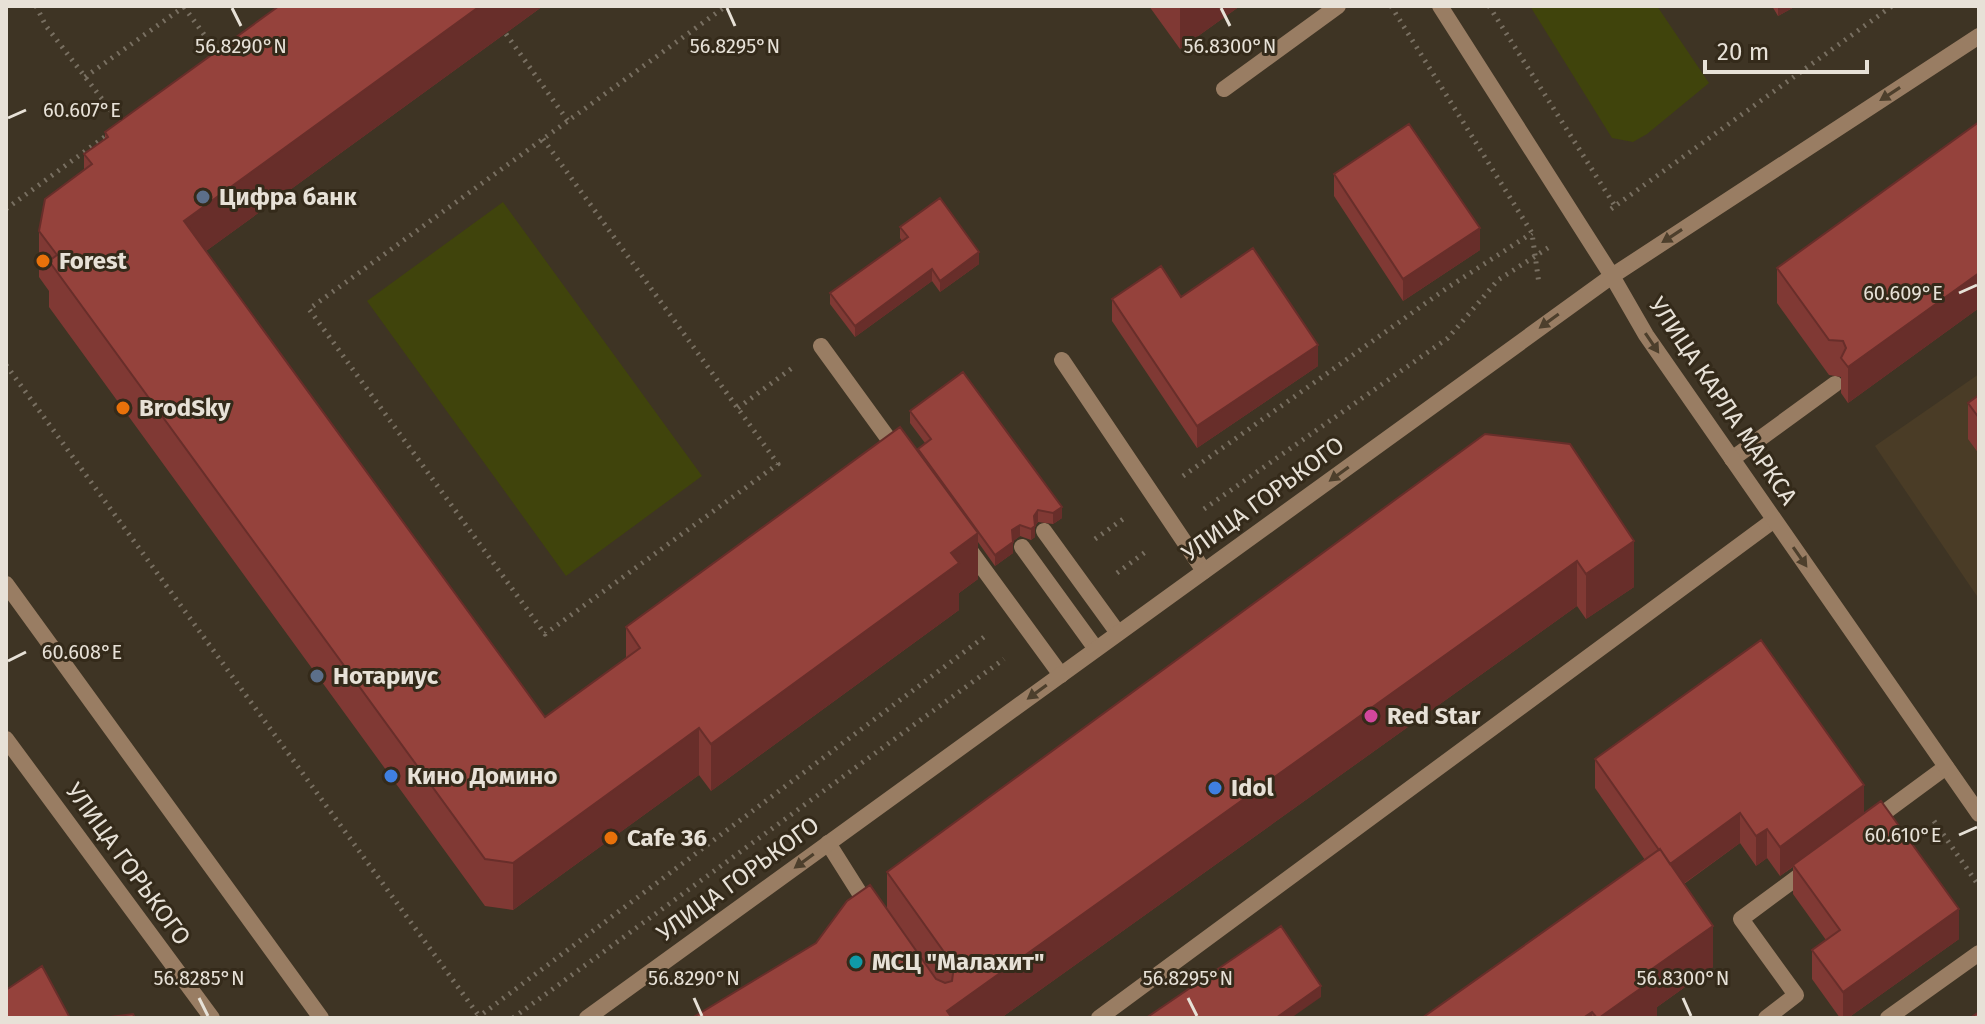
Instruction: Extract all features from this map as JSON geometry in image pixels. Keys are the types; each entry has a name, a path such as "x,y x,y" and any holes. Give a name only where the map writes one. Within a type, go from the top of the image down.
{"street":[{"path":"1224,89 1338,6"},
{"name":"УЛИЦА КАРЛА МАРКСА","path":"1440,6 1612,276 1646,335 1979,814"},
{"name":"УЛИЦА ГОРЬКОГО","path":"587,1018 1612,276 1979,36"},
{"path":"821,346 913,472"},
{"path":"1062,360 1204,571"},
{"path":"1732,459 1835,384"},
{"path":"1099,1018 1774,520"},
{"path":"1044,531 1118,633"},
{"path":"959,535 1061,675"},
{"path":"1022,547 1096,649"},
{"path":"6,584 321,1018"},
{"name":"УЛИЦА ГОРЬКОГО","path":"6,739 212,1018"},
{"path":"1851,837 1946,767"},
{"path":"828,843 881,928"},
{"path":"1766,1018 1796,995 1741,919 1827,855"},
{"path":"1888,1018 1979,953"}],"path":[{"path":"36,6 46,26 122,125"},
{"path":"85,77 184,6 219,55"},
{"path":"543,139 778,464 545,634 309,309 726,6"},
{"path":"1391,6 1532,233 1539,284"},
{"path":"1489,6 1615,206 1892,6"},
{"path":"506,34 568,121"},
{"path":"206,64 230,47"},
{"path":"6,209 134,116"},
{"path":"1068,563 1093,540 1447,288 1532,233"},
{"path":"738,408 821,346"},
{"path":"6,365 478,1017 1016,613"}],"shaded area":[{"path":"1979,374 1979,599 1875,446"}],"green space":[{"path":"1530,6 1657,6 1709,83 1633,142 1612,138"},
{"path":"503,202 702,476 566,576 367,301"}],"building":[{"path":"279,6 480,6 184,221 545,717 640,648 626,627 900,427 978,533 951,553 959,563 711,744 699,728 513,863 485,859 49,261 57,255 39,231 45,199 92,164 84,154 108,137 105,132"},
{"path":"1979,122 1979,273 1848,367 1841,358 1846,348 1843,341 1829,340 1777,268"},
{"path":"1409,124 1480,228 1403,279 1334,174"},
{"path":"940,198 979,252 940,281 932,269 855,326 830,293 908,237 900,227"},
{"path":"1253,248 1318,345 1197,426 1112,299 1161,266 1181,297"},
{"path":"963,372 1062,507 1053,513 1038,510 1034,516 1035,526 1031,529 1020,525 1012,530 1013,542 995,555 918,449 931,439 910,411"},
{"path":"1979,395 1979,418 1968,403"},
{"path":"1485,434 1570,444 1634,541 1586,574 1577,561 947,1011 952,1018 692,1018 816,943 847,901 870,885 936,979 945,983 952,981 954,966 887,872"},
{"path":"1761,640 1864,785 1780,847 1767,829 1756,836 1740,813 1670,864 1595,759"},
{"path":"1881,801 1959,909 1843,992 1812,950 1840,930 1793,865"},
{"path":"1660,849 1713,926 1652,969 1657,977 1599,1018 1592,1012 1583,1018 1422,1018"},
{"path":"1281,926 1321,986 1276,1018 1146,1018"},
{"path":"42,966 70,1018 6,1018 6,990"},
{"path":"133,1014 135,1018 103,1018"}],"place":[{"name":"Цифра банк","path":"203,197"},
{"name":"Forest","path":"43,261"},
{"name":"BrodSky","path":"123,408"},
{"name":"Нотариус","path":"317,676"},
{"name":"Red Star","path":"1371,716"},
{"name":"Кино Домино","path":"391,776"},
{"name":"Idol","path":"1215,788"},
{"name":"Cafe 36","path":"611,838"},
{"name":"МСЦ \"Малахит\"","path":"856,962"}]}
